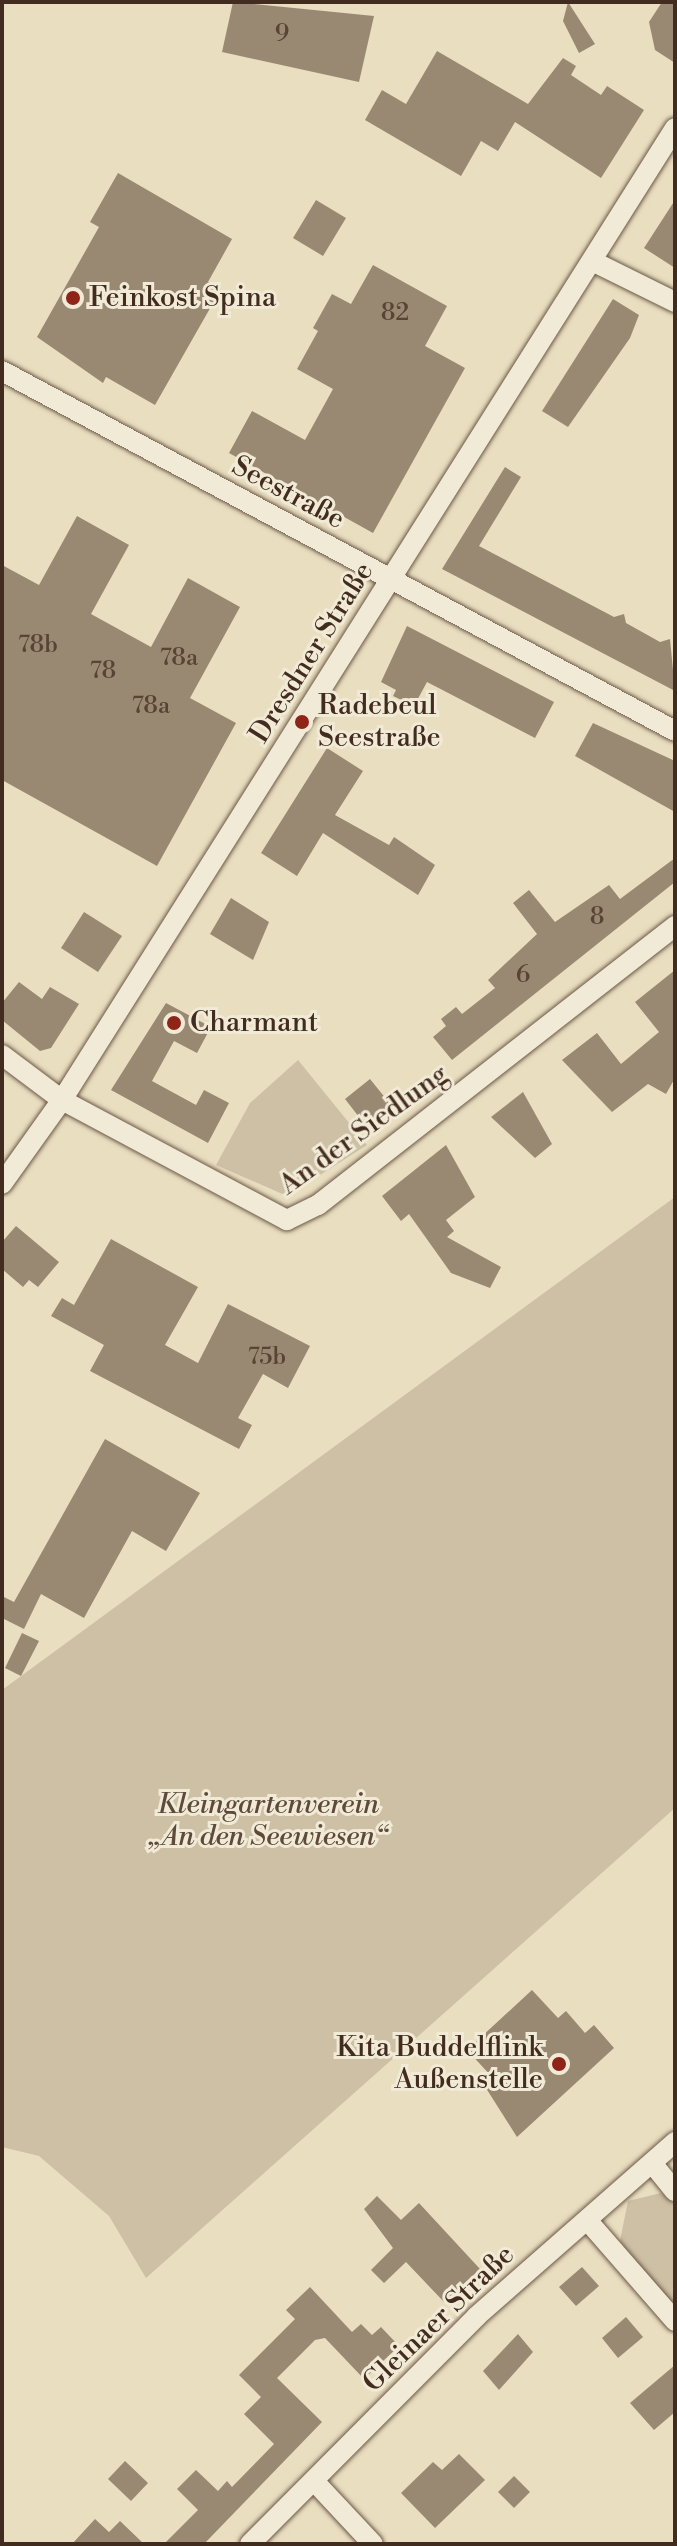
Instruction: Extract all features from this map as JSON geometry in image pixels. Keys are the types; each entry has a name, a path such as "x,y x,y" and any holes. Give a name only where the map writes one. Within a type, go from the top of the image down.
{"street":[{"name":"Dresdner Straße","path":"2,1184 62,1100 675,128"},
{"path":"592,261 675,302"},
{"name":"Seestraße","path":"2,371 675,731"},
{"name":"An der Siedlung","path":"62,1100 287,1220 318,1205 675,926"},
{"path":"2,1055 62,1100"},
{"name":"Gleinaer Straße","path":"250,2544 477,2316 675,2142"},
{"path":"652,2163 675,2191"},
{"path":"587,2220 675,2321"},
{"path":"314,2481 373,2544"}],"green space":[{"path":"298,1060 367,1145 287,1196 216,1165 250,1103"},
{"name":"Kleingartenverein „An den Seewiesen“","path":"675,1197 675,1808 146,2278 109,2216 39,2156 2,2147 2,1690"},
{"path":"661,2193 675,2204 675,2316 620,2241 628,2201"}],"building":[{"path":"233,2 374,16 359,82 222,52"},
{"path":"568,2 595,44 579,53 563,21"},
{"path":"662,2 675,2 675,63 655,50 649,22"},
{"path":"437,51 528,104 563,58 576,66 571,75 601,95 607,86 644,110 601,178 515,122 498,151 481,141 461,176 365,120 382,90 406,104"},
{"path":"118,173 232,239 208,282 221,289 155,405 106,377 103,383 37,337 99,227 90,222"},
{"path":"316,200 346,218 323,256 293,238"},
{"path":"675,200 675,268 644,248"},
{"path":"373,265 447,306 425,346 465,368 373,533 229,453 252,411 305,440 333,389 297,369 318,331 313,328 332,294 351,304"},
{"path":"613,299 639,315 630,338 568,427 542,411"},
{"path":"505,467 521,477 479,546 614,617 624,614 626,623 660,642 670,639 675,691 442,569"},
{"path":"77,516 129,545 91,614 151,647 188,578 240,607 190,698 236,723 157,866 2,780 2,565 39,585"},
{"path":"407,626 554,702 535,738 427,682 414,706 393,696 396,690 381,682"},
{"path":"593,723 675,761 675,812 575,756"},
{"path":"327,748 363,771 335,815 389,845 394,837 435,865 418,895 323,833 297,876 261,853"},
{"path":"675,858 675,882 452,1060 433,1037 446,1026 441,1019 456,1007 462,1014 495,988 488,980 537,934 513,903 529,890 555,922 609,885 620,899"},
{"path":"231,898 269,922 253,960 210,934"},
{"path":"84,912 122,936 98,972 61,948"},
{"path":"675,970 675,1078 666,1094 648,1084 612,1112 562,1060 597,1033 621,1064 659,1032 635,1002"},
{"path":"19,982 42,999 50,987 79,1004 51,1048 40,1051 2,1020 2,1003"},
{"path":"166,1003 211,1027 197,1053 174,1041 152,1081 196,1105 204,1090 229,1103 208,1143 111,1090"},
{"path":"370,1079 391,1105 366,1126 345,1099"},
{"path":"523,1092 552,1144 535,1158 491,1117"},
{"path":"446,1145 475,1197 446,1220 454,1231 447,1237 501,1267 490,1288 451,1273 409,1214 401,1221 382,1196"},
{"path":"16,1226 59,1262 38,1287 29,1280 23,1287 2,1269 2,1242"},
{"path":"111,1239 198,1287 165,1345 198,1363 228,1304 310,1346 288,1388 263,1374 238,1418 252,1425 239,1449 90,1371 104,1345 51,1316 62,1298 74,1305"},
{"path":"105,1439 200,1493 166,1551 132,1531 84,1618 41,1594 24,1629 2,1618 2,1596 14,1602"},
{"path":"22,1633 39,1641 21,1676 5,1668"},
{"name":"Kita Buddelflink Außenstelle","path":"532,1990 558,2018 566,2011 585,2033 594,2025 614,2048 517,2137 484,2085 493,2078 467,2050"},
{"path":"377,2196 401,2220 419,2203 480,2269 444,2302 406,2262 384,2283 371,2270 393,2248 364,2209"},
{"path":"582,2267 599,2286 576,2306 559,2287"},
{"path":"310,2287 352,2332 361,2324 372,2335 381,2327 399,2346 364,2379 325,2338 315,2340 277,2378 322,2422 204,2544 164,2544 198,2510 177,2489 196,2470 218,2491 227,2481 232,2487 274,2444 244,2414 261,2397 239,2375 295,2319 286,2310"},
{"path":"626,2317 643,2337 618,2358 602,2338"},
{"path":"518,2334 533,2352 499,2390 483,2371"},
{"path":"675,2365 675,2412 654,2430 630,2403"},
{"path":"459,2454 485,2480 435,2528 401,2493 433,2462 442,2470"},
{"path":"125,2461 148,2483 131,2501 108,2479"},
{"path":"514,2476 530,2492 514,2508 498,2492"},
{"path":"95,2519 109,2532 120,2521 144,2544 72,2544"}],"place":[{"name":"Feinkost Spina","path":"73,298"},
{"name":"Radebeul Seestraße","path":"302,722"},
{"name":"Charmant","path":"174,1023"},
{"name":"Kita Buddelflink Außenstelle","path":"559,2064"}]}
